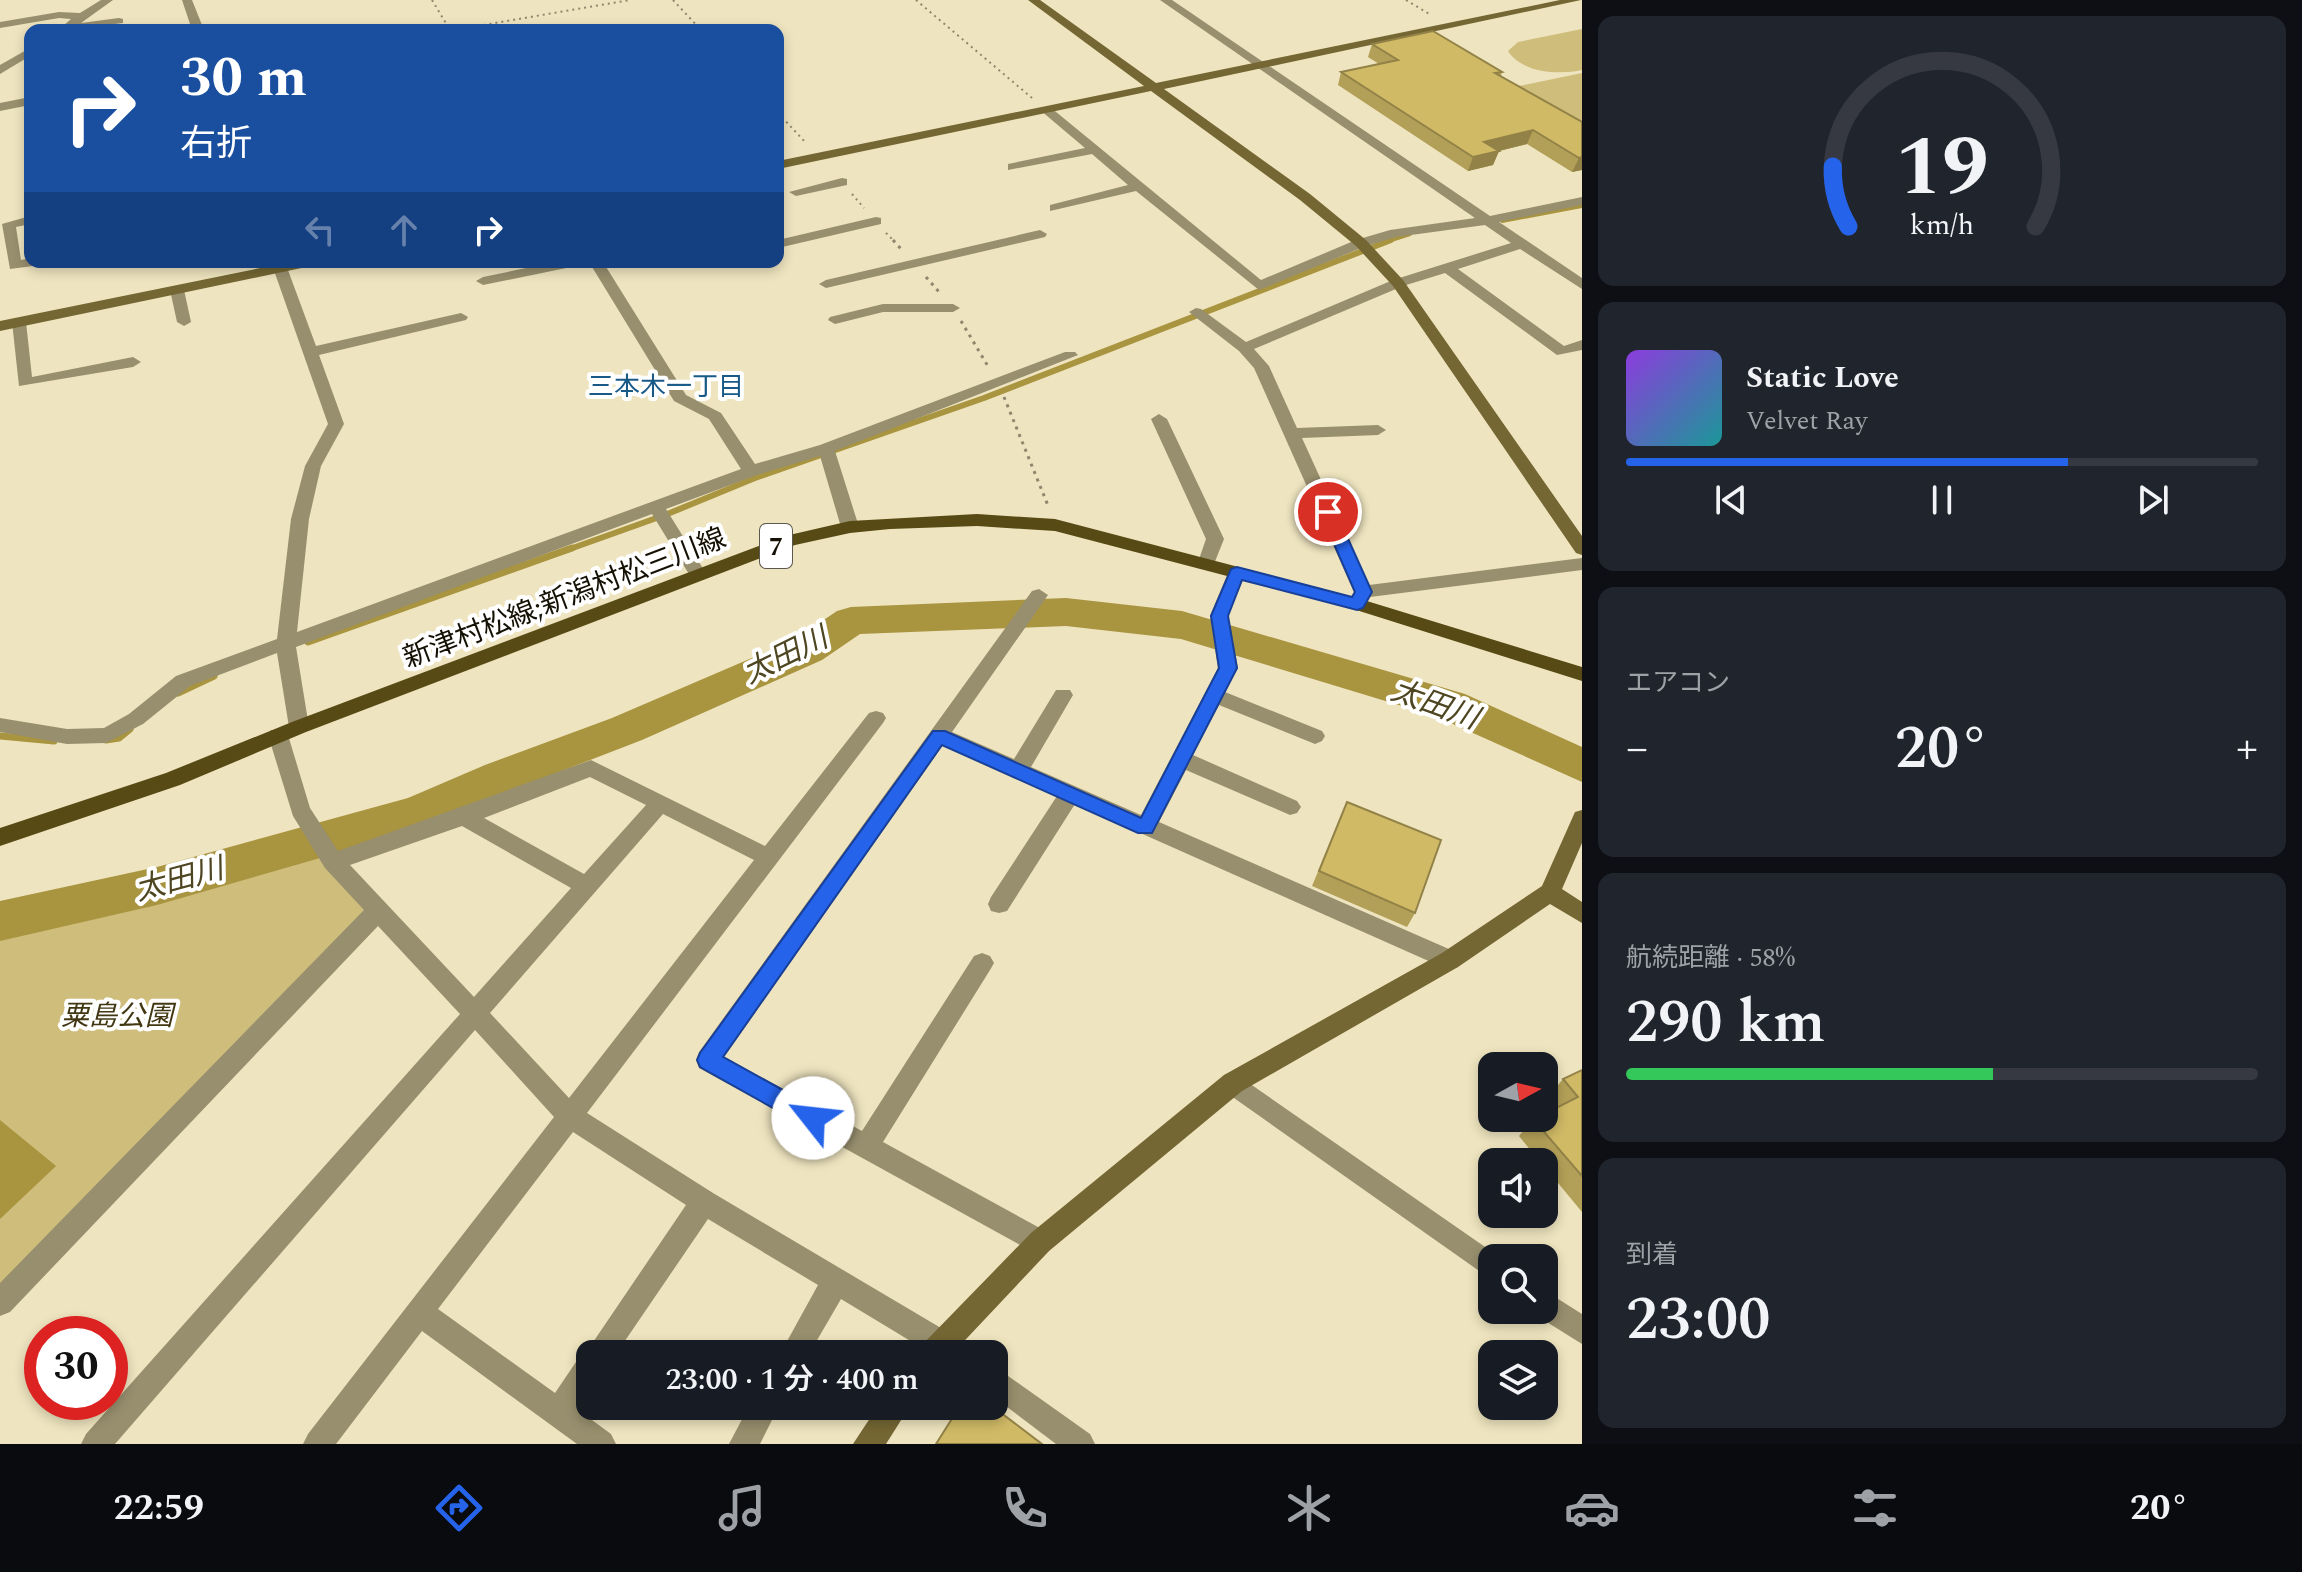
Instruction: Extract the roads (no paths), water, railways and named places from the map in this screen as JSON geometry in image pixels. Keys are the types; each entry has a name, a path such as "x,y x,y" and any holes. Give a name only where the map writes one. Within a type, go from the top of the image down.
{"main road":[{"name":"新津村松線;新潟村松三川線","path":"0,837 173,779 278,735 791,540 850,527 977,520 1055,525 1237,573 1360,598 1582,674"}],"street":[{"path":"72,24 108,0"},
{"path":"187,0 196,24"},
{"path":"1033,0 1305,197 1361,243 1398,283 1582,549"},
{"path":"1165,0 1582,285"},
{"path":"784,164 1576,0"},
{"path":"0,25 59,15 82,17"},
{"path":"98,24 119,21"},
{"path":"0,70 24,55"},
{"path":"0,107 24,102"},
{"path":"1046,110 1259,286 1361,243 1395,233 1488,220 1582,201"},
{"path":"1013,167 1095,150"},
{"path":"796,192 842,182"},
{"path":"1055,208 1139,186"},
{"path":"1564,204 1582,215"},
{"path":"24,221 9,224 15,266 24,264"},
{"path":"784,243 876,221"},
{"path":"826,284 1040,234"},
{"path":"1244,348 1398,283 1522,244"},
{"path":"1446,267 1562,352 1582,345"},
{"path":"0,326 177,290 267,268"},
{"path":"280,268 336,424 313,466 300,519 286,641 299,727"},
{"path":"483,281 547,268"},
{"path":"600,268 680,398 715,416 751,471"},
{"path":"177,290 184,322"},
{"path":"835,320 883,308 953,308"},
{"path":"1196,312 1244,348 1261,366 1360,598 1582,564"},
{"path":"311,352 461,317"},
{"path":"19,322 25,383 133,362"},
{"path":"0,725 79,737 107,735 183,681 751,471 826,449 1070,355"},
{"path":"1159,419 1215,539 1206,565"},
{"path":"1292,433 1378,430"},
{"path":"826,449 850,527"},
{"path":"656,507 698,575"},
{"path":"1145,828 1228,668 1219,616 1237,573"},
{"path":"1039,595 708,1060 1040,1242"},
{"path":"1018,771 1063,695"},
{"path":"1214,695 1315,736"},
{"path":"318,1444 876,718"},
{"path":"278,735 300,810 333,862 570,1116 704,1202 837,1279 930,1340"},
{"path":"939,735 1450,960"},
{"path":"1181,759 1290,807"},
{"path":"333,862 464,817 591,768 768,857"},
{"path":"999,904 1070,794"},
{"path":"96,1444 659,804"},
{"path":"464,817 586,886"},
{"path":"954,1340 1040,1242 1233,1083 1450,960 1550,892 1582,818"},
{"path":"1550,892 1582,914"},
{"path":"0,1302 380,909"},
{"path":"865,1148 982,963"},
{"path":"1233,1083 1478,1257"},
{"path":"609,1340 704,1202"},
{"path":"802,1340 837,1279"},
{"path":"419,1312 601,1444"},
{"path":"1558,1314 1582,1330"},
{"path":"558,1413 576,1387"},
{"path":"1008,1390 1080,1444"},
{"path":"744,1444 757,1420"},
{"path":"868,1444 886,1420"}],"waterway":[{"path":"1502,221 1582,206"},
{"path":"1390,240 1410,234"},
{"path":"567,550 755,478 984,398 1390,240"},
{"path":"1385,242 1390,240"},
{"path":"308,642 572,548"},
{"name":"太田川","path":"0,921 157,886 419,813 500,777 627,729 808,650 851,621 1066,612 1182,625 1450,705 1582,766"},
{"path":"178,693 214,676"},
{"path":"106,740 119,738 130,729"},
{"path":"0,736 54,741"}],"district":[{"name":"三本木一丁目","path":"666,386"}],"park label":[{"name":"粟島公園","path":"117,1015"}]}
